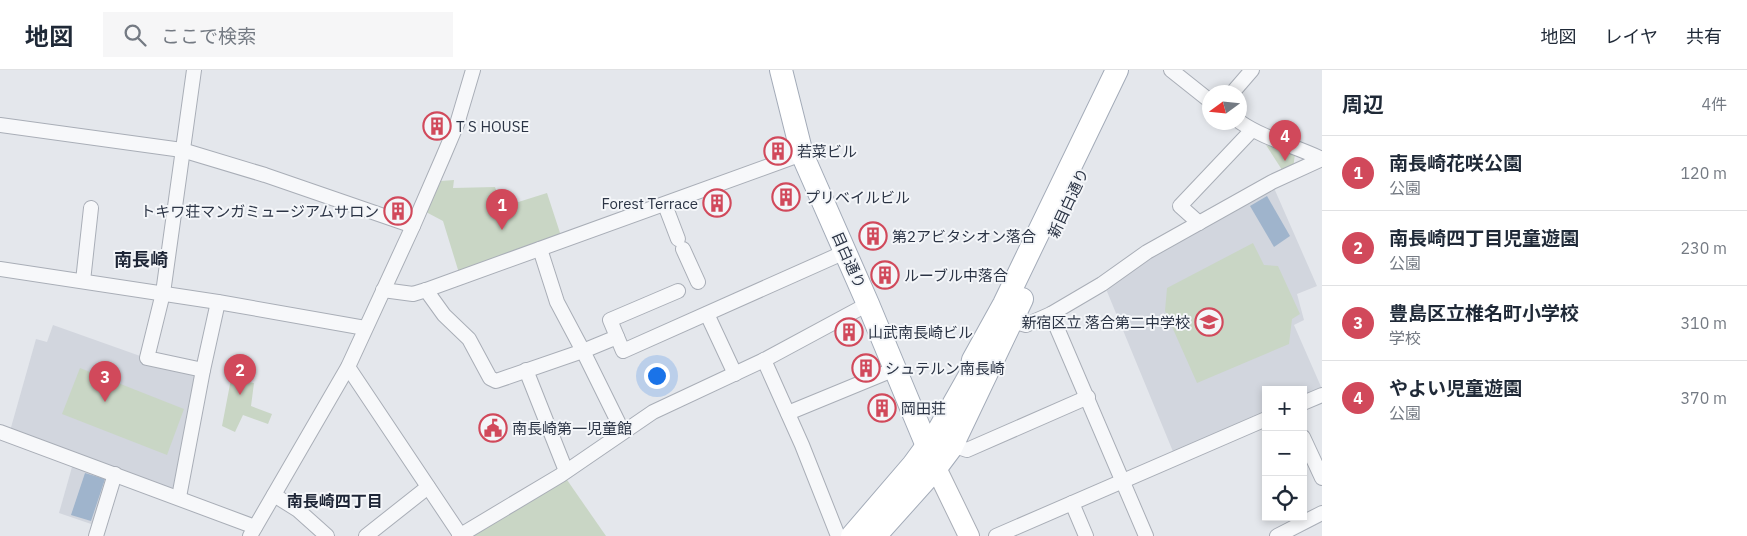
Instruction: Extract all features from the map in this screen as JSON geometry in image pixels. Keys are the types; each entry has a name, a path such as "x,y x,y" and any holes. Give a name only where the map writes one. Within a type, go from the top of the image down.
{"main road":[{"name":"目白通り","path":"780,70 802,154 868,304 936,468"},
{"name":"新目白通り","path":"927,447 970,375 973,360 1004,304 1117,70"},
{"name":"新目白通り","path":"936,468 952,445 1129,70"},
{"path":"903,391 918,405 926,408 938,408 951,398 970,375"},
{"path":"852,536 927,447"},
{"path":"875,536 936,468 969,536"}],"street":[{"path":"194,70 163,293 147,358 203,370"},
{"path":"0,432 179,497 253,531 348,367 414,226 457,124 473,70"},
{"path":"1171,70 1202,95"},
{"path":"1239,85 1252,70"},
{"path":"0,125 182,150 274,178 414,226"},
{"path":"1247,127 1322,159"},
{"path":"1199,223 1180,206 1252,130"},
{"path":"383,290 413,294 426,290 802,154"},
{"path":"1012,321 1026,325 1051,314 1102,284 1147,252 1272,182 1322,159"},
{"path":"665,205 698,282"},
{"path":"83,281 91,208"},
{"path":"540,249 557,302 584,351 623,432"},
{"path":"678,291 610,320 623,351 845,252"},
{"path":"0,269 163,293 365,328"},
{"path":"426,290 444,315 468,339 490,378 496,381 584,351 617,337"},
{"path":"179,497 218,302"},
{"path":"348,367 460,536 535,491 653,412 764,360 868,304"},
{"path":"706,314 735,374"},
{"path":"1051,314 1146,536"},
{"path":"764,360 788,413 838,536"},
{"path":"788,413 895,369"},
{"path":"526,370 566,471"},
{"path":"1307,401 1322,395"},
{"path":"952,445 967,450 1088,397"},
{"path":"996,536 1262,421"},
{"path":"1307,446 1322,478"},
{"path":"96,536 115,474"},
{"path":"366,536 428,486"},
{"path":"274,495 298,510 327,536"},
{"path":"1072,503 1086,536"},
{"path":"1277,536 1322,513"}],"shaded area":[{"name":"新宿区立 落合第二中学校","path":"1274,188 1317,286 1297,294 1304,320 1294,325 1322,389 1307,395 1307,386 1262,386 1262,416 1174,454 1106,289 1166,248"},
{"path":"53,325 143,357 142,363 198,374 175,491 10,431 36,339 47,342"},
{"path":"79,465 111,476 94,525 59,513 72,467"}],"green space":[{"path":"1266,145 1295,154 1293,169 1284,173"},
{"path":"454,180 453,188 495,187 502,207 547,193 562,239 459,273 443,221 426,212 441,181"},
{"path":"1253,243 1264,265 1278,266 1300,314 1292,319 1289,344 1197,383 1165,311 1167,288"},
{"path":"80,368 184,409 167,455 62,414"},
{"path":"231,379 254,383 251,406 272,414 268,424 243,415 235,432 222,426"},
{"path":"565,477 606,536 470,536"}],"water":[{"path":"1267,196 1290,236 1274,247 1250,206"},
{"path":"85,473 105,479 91,521 71,515"}],"place":[{"name":"T S HOUSE","path":"437,126"},
{"name":"若菜ビル","path":"778,151"},
{"name":"やよい児童遊園","path":"1285,161"},
{"name":"プリベイルビル","path":"786,197"},
{"name":"Forest Terrace","path":"717,203"},
{"name":"トキワ荘マンガミュージアムサロン","path":"398,211"},
{"name":"南長崎花咲公園","path":"502,230"},
{"name":"第2アビタシオン落合","path":"873,236"},
{"name":"ルーブル中落合","path":"885,275"},
{"name":"新宿区立 落合第二中学校","path":"1209,322"},
{"name":"山武南長崎ビル","path":"849,332"},
{"name":"シュテルン南長崎","path":"866,368"},
{"name":"南長崎四丁目児童遊園","path":"240,395"},
{"name":"豊島区立椎名町小学校","path":"105,402"},
{"name":"岡田荘","path":"882,408"},
{"name":"南長崎第一児童館","path":"493,428"}],"district":[{"name":"南長崎","path":"141,259"},
{"name":"南長崎四丁目","path":"335,501"}]}
